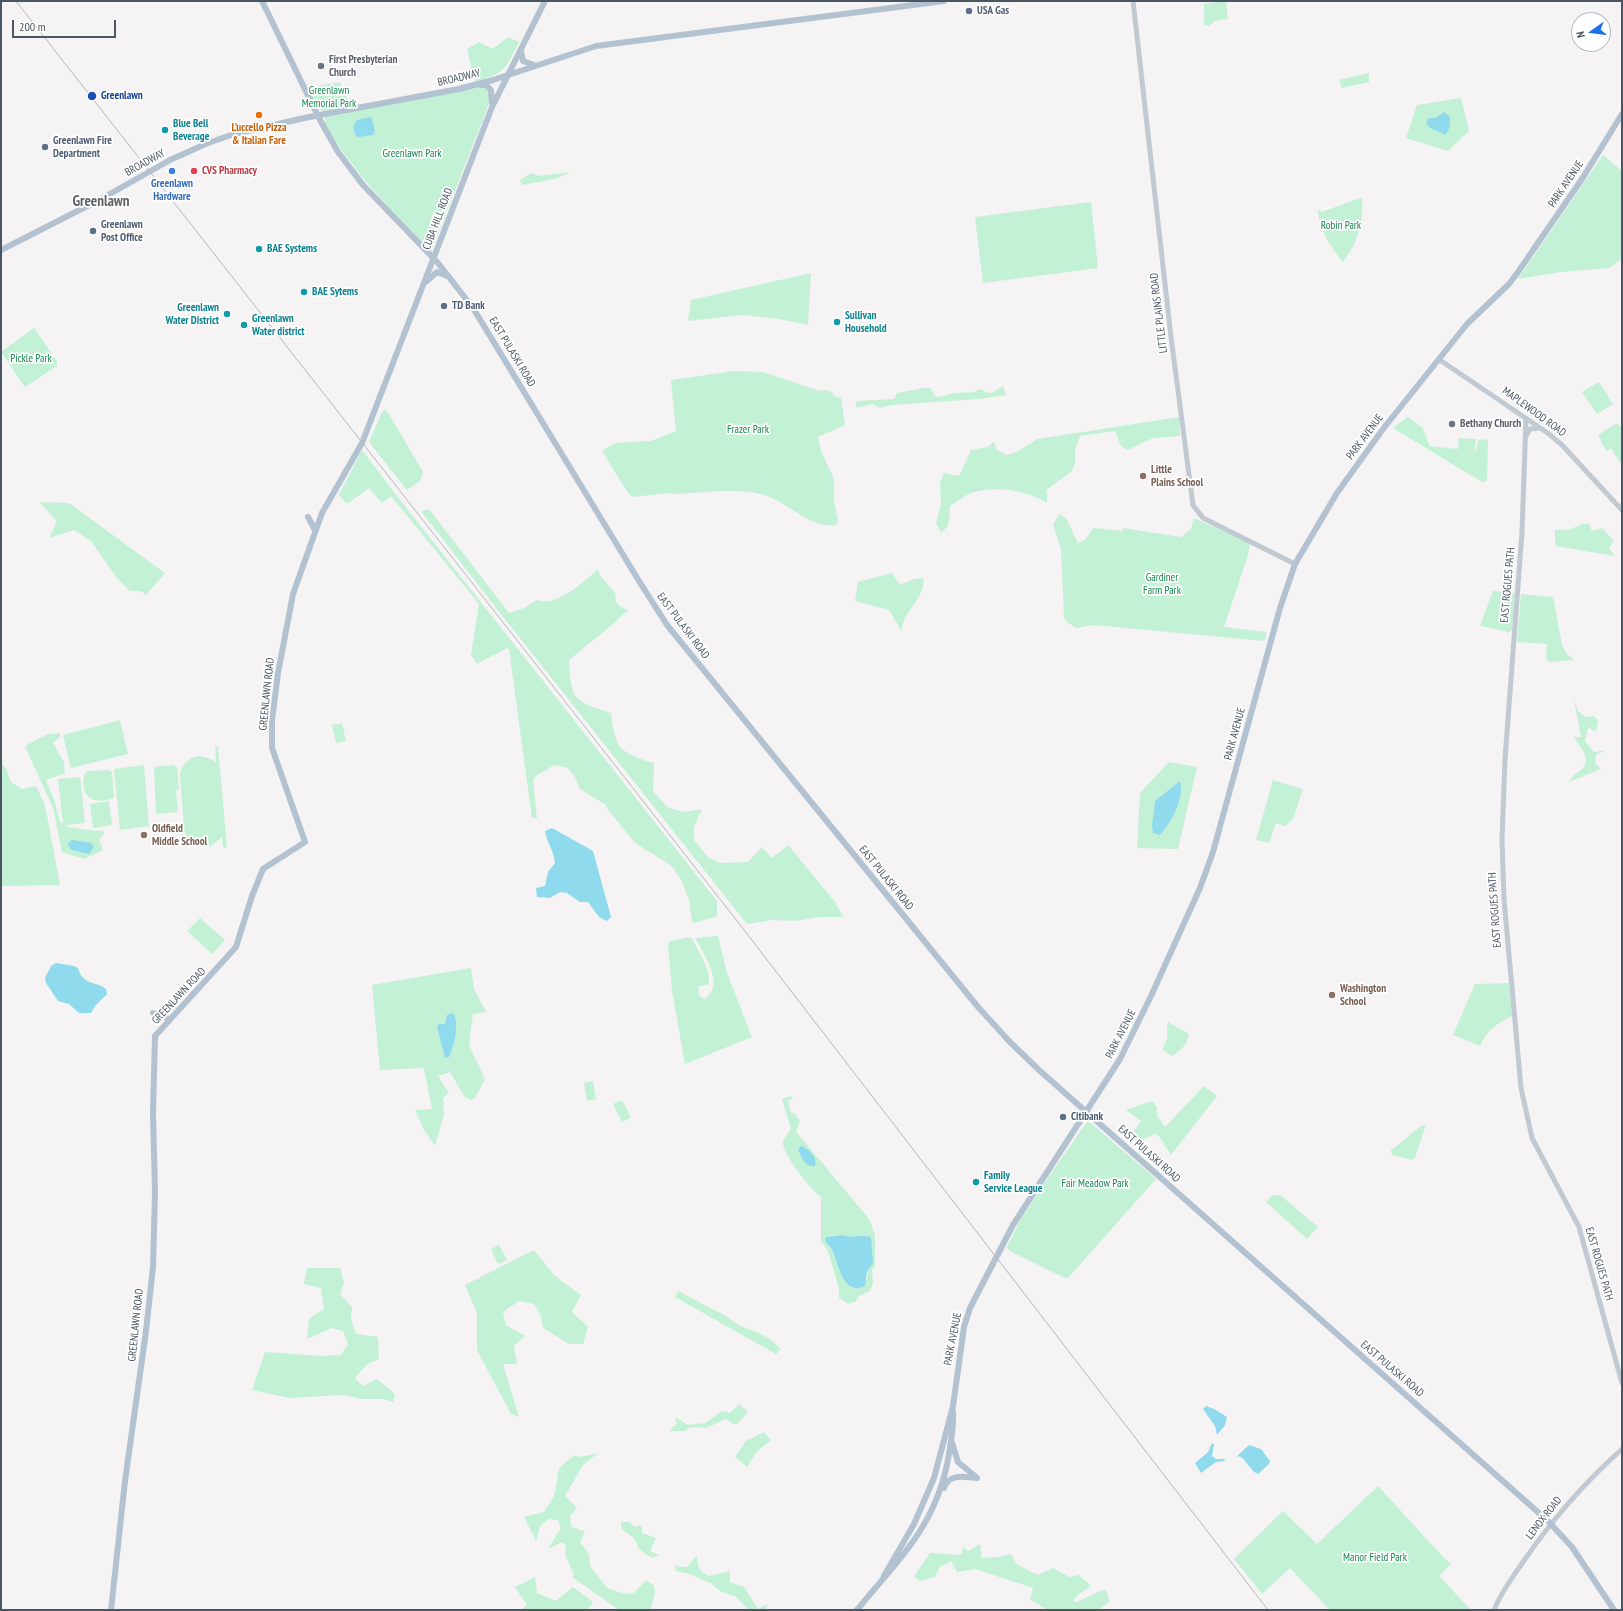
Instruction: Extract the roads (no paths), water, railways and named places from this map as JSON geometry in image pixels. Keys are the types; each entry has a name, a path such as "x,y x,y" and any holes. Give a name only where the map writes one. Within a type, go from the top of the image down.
{"main road":[{"name":"EAST PULASKI ROAD","path":"262,1 317,115 332,142 355,175 434,258 457,285 480,319 639,582 667,625 978,1007 1022,1055 1552,1524 1572,1547 1614,1610"},
{"name":"CUBA HILL ROAD","path":"358,449 362,443 424,285 492,107 545,1"},
{"name":"BROADWAY","path":"1,250 165,163 208,143 254,129 317,115 473,85 509,75 604,44 944,1"},
{"path":"521,50 523,61 530,65 538,65"},
{"path":"473,85 484,85 490,88 493,96 492,107"},
{"name":"PARK AVENUE","path":"857,1610 916,1539 936,1501 946,1468 951,1439 953,1406 964,1327 970,1308 1013,1225 1120,1059 1134,1032 1200,888 1213,852 1280,608 1295,564 1359,460 1392,417 1440,360 1467,324 1509,284 1582,178 1622,114"},
{"path":"424,285 432,274 437,272 446,275 457,285"},
{"name":"GREENLAWN ROAD","path":"111,1610 125,1481 146,1331 153,1267 153,1113 155,1036 236,947 254,890 263,869 305,842 272,748 272,720 278,672 290,606 315,530 331,496 358,449"},
{"path":"308,517 315,530"},
{"path":"153,1013 166,1017 169,1021"},
{"name":"PARK AVENUE","path":"884,1576 914,1524 934,1478 953,1406"},
{"path":"934,1478 938,1470 946,1468 944,1465 951,1414"},
{"path":"936,1501 949,1479 961,1477 977,1478 958,1462 954,1454 951,1439"},
{"path":"914,1524 909,1538 912,1540 916,1539"}],"street":[{"name":"LITTLE PLAINS ROAD","path":"1133,1 1171,337 1193,505 1203,518 1295,564"},
{"name":"MAPLEWOOD ROAD","path":"1440,360 1543,429 1562,445 1622,510"},
{"name":"EAST ROGUES PATH","path":"1526,418 1522,532 1505,759 1502,840 1504,892 1520,1082 1524,1108 1532,1138 1579,1228 1622,1383"},
{"path":"1525,437 1532,428 1543,429"},
{"name":"LENOX ROAD","path":"1494,1610 1504,1589 1552,1524 1585,1484 1622,1449"}],"water":[{"path":"1444,112 1450,117 1450,126 1446,135 1430,128 1426,123 1429,118 1435,118"},
{"path":"370,117 372,119 375,131 373,135 359,137 355,135 353,126 357,120"},
{"path":"1180,781 1181,795 1176,810 1160,835 1153,833 1152,826 1155,801"},
{"path":"552,828 593,851 611,917 607,921 599,917 588,902 580,902 567,893 560,892 550,898 537,897 536,888 545,886 548,872 555,863 545,831"},
{"path":"72,840 91,843 94,847 89,854 72,850 68,843"},
{"path":"56,963 78,968 83,978 106,989 107,994 95,1006 91,1013 79,1013 69,1004 58,1001 46,983 45,978 51,966"},
{"path":"453,1013 456,1023 456,1035 449,1057 445,1058 437,1027 439,1024 445,1024 447,1015"},
{"path":"802,1146 814,1157 815,1166 809,1165 802,1159 798,1150"},
{"path":"843,1235 850,1237 871,1237 873,1263 867,1272 865,1286 858,1288 852,1287 847,1283 832,1250 825,1240 826,1237"},
{"path":"1206,1406 1227,1417 1225,1425 1217,1435 1215,1426 1203,1409"},
{"path":"1212,1443 1214,1445 1212,1456 1216,1459 1224,1459 1225,1461 1216,1462 1201,1473 1195,1463 1208,1452"},
{"path":"1249,1445 1261,1449 1270,1461 1269,1464 1258,1474 1255,1473 1242,1458 1239,1456 1235,1458"}],"railway":[{"path":"16,1 741,926 1268,1610"}],"place":[{"name":"USA Gas","path":"969,11"},
{"name":"First Presbyterian Church","path":"321,66"},
{"name":"Greenlawn","path":"92,96"},
{"name":"L’uccello Pizza & Italian Fare","path":"259,115"},
{"name":"Blue Bell Beverage","path":"165,130"},
{"name":"Greenlawn Fire Department","path":"45,147"},
{"name":"Greenlawn Hardware","path":"172,171"},
{"name":"CVS Pharmacy","path":"194,171"},
{"name":"Greenlawn Post Office","path":"93,231"},
{"name":"BAE Systems","path":"259,249"},
{"name":"BAE Sytems","path":"304,292"},
{"name":"TD Bank","path":"444,306"},
{"name":"Greenlawn Water District","path":"227,314"},
{"name":"Sullivan Household","path":"837,322"},
{"name":"Greenlawn Water district","path":"244,325"},
{"name":"Bethany Church","path":"1452,424"},
{"name":"Little Plains School","path":"1143,476"},
{"name":"Oldfield Middle School","path":"144,835"},
{"name":"Washington School","path":"1332,995"},
{"name":"Citibank","path":"1063,1117"},
{"name":"Family Service League","path":"976,1182"}],"district":[{"name":"Greenlawn","path":"101,202"}],"park label":[{"name":"Greenlawn Memorial Park","path":"329,97"},
{"name":"Greenlawn Park","path":"412,154"},
{"name":"Robin Park","path":"1341,226"},
{"name":"Pickle Park","path":"31,359"},
{"name":"Frazer Park","path":"748,430"},
{"name":"Gardiner Farm Park","path":"1162,584"},
{"name":"Fair Meadow Park","path":"1095,1184"},
{"name":"Manor Field Park","path":"1375,1558"}]}
